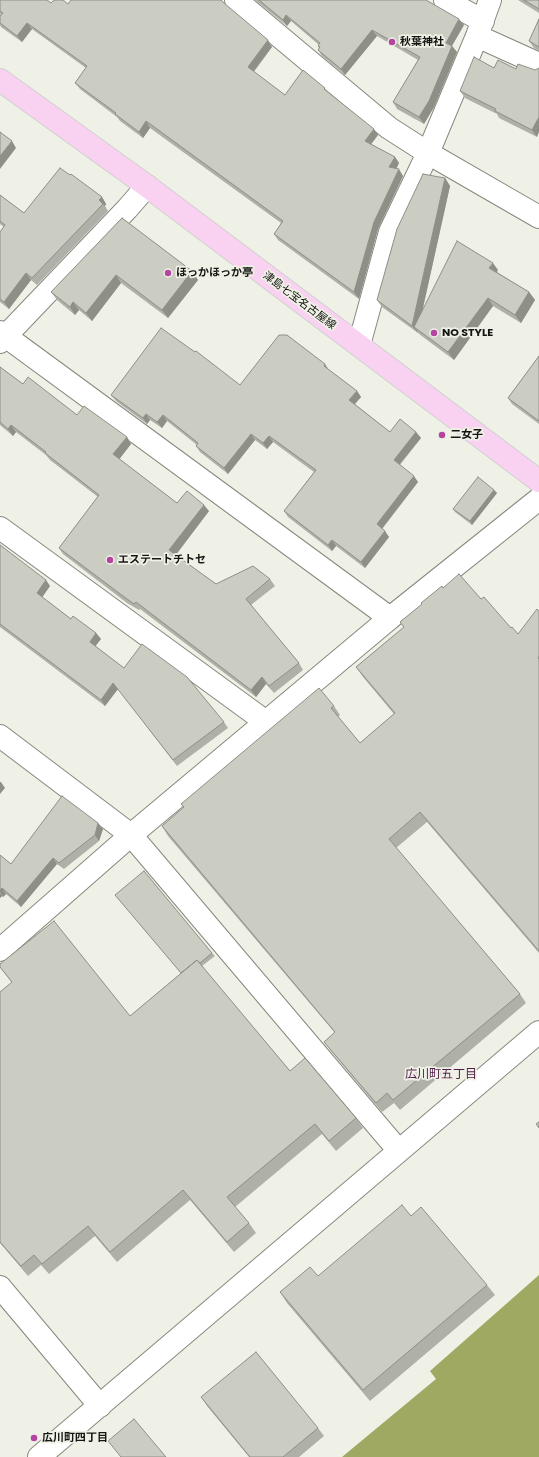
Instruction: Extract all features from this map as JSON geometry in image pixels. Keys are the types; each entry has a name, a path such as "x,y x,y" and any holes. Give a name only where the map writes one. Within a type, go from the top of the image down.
{"main road":[{"name":"津島七宝名古屋線","path":"0,80 147,186 539,481"}],"street":[{"path":"445,0 480,28 539,64"},
{"path":"359,345 390,232 428,153 480,28 490,0"},
{"path":"249,4 389,128 428,153 539,217"},
{"path":"147,186 127,209 2,337 390,618"},
{"path":"0,950 131,835 390,618 539,499"},
{"path":"0,528 266,722"},
{"path":"0,736 131,835 399,1151"},
{"path":"39,1457 539,1032"},
{"path":"0,1287 100,1406"}],"shaded area":[{"path":"539,1275 539,1457 342,1457 436,1379 430,1371"}],"building":[{"path":"0,0 47,0 51,3 54,0 63,0 68,4 71,0 221,0 268,40 248,67 285,95 303,70 374,129 365,141 395,157 389,167 399,169 374,222 354,292 274,234 283,221 146,121 139,132 75,83 87,66 27,23 17,36 0,23 0,16 3,13 0,11"},
{"path":"259,0 426,0 459,19 446,43 452,46 429,101 419,117 393,102 420,57 372,30 341,69 318,50 320,43 286,15 283,20"},
{"path":"524,0 539,0 539,9"},
{"path":"539,19 539,47 529,41"},
{"path":"474,57 494,68 498,60 516,69 518,64 535,70 539,68 539,117 532,130 495,111 496,109 460,91"},
{"path":"0,132 12,141 0,156"},
{"path":"60,168 70,175 71,174 102,197 99,200 103,204 32,278 26,273 4,302 0,299 0,232 5,225 0,221 0,195 24,213"},
{"path":"423,174 445,178 412,326 377,300 397,229"},
{"path":"122,218 192,271 162,310 116,275 86,313 73,302 70,307 51,292"},
{"path":"457,241 493,263 489,268 529,292 515,315 488,298 448,352 414,327"},
{"path":"161,328 195,352 196,351 240,385 279,335 287,335 357,391 349,400 390,432 400,419 416,432 394,460 414,476 377,524 385,531 361,562 332,540 328,545 284,511 316,470 269,436 263,443 251,434 224,468 196,446 198,443 163,415 157,422 146,414 143,418 111,395"},
{"path":"539,356 539,421 508,398"},
{"path":"0,367 23,384 28,377 77,415 84,406 127,437 113,454 177,503 187,491 204,505 169,550 216,584 253,566 270,579 246,599 299,663 269,686 262,677 251,690 136,602 134,604 59,548 99,495 11,425 8,429 0,422"},
{"path":"478,477 494,490 470,521 453,509"},
{"path":"0,545 46,580 37,593 71,619 73,616 96,633 90,642 124,668 142,644 187,677 224,722 173,760 113,683 101,700 0,624"},
{"path":"459,574 481,599 484,597 518,634 537,609 539,611 539,951 420,812 389,839 520,994 393,1100 387,1093 376,1103 324,1042 335,1032 162,826 184,807 181,804 319,688 334,706 331,708 360,743 395,713 356,667 404,627 400,622 422,604 421,603 442,586 443,588"},
{"path":"62,796 98,823 95,835 59,863 53,858 17,901 2,888 0,890 0,855 11,864"},
{"path":"144,871 212,953 200,963 197,960 181,973 115,895"},
{"path":"54,921 130,1016 197,960 290,1071 305,1058 356,1118 329,1141 315,1124 227,1197 249,1223 227,1242 183,1190 110,1252 88,1226 42,1264 34,1255 21,1266 0,1242 0,992 12,982 0,967 0,964"},
{"path":"402,1205 411,1216 421,1207 487,1285 363,1390 280,1292 310,1267 318,1276"},
{"path":"256,1352 318,1428 283,1457 250,1457 201,1397"},
{"path":"134,1419 166,1457 121,1457 108,1441"}],"place":[{"name":"秋葉神社","path":"392,42"},
{"name":"ほっかほっか亭","path":"168,273"},
{"name":"NO STYLE","path":"434,333"},
{"name":"二女子","path":"442,435"},
{"name":"エステートチトセ","path":"110,560"},
{"name":"広川町四丁目","path":"34,1438"}],"district":[{"name":"広川町五丁目","path":"441,1075"}]}
